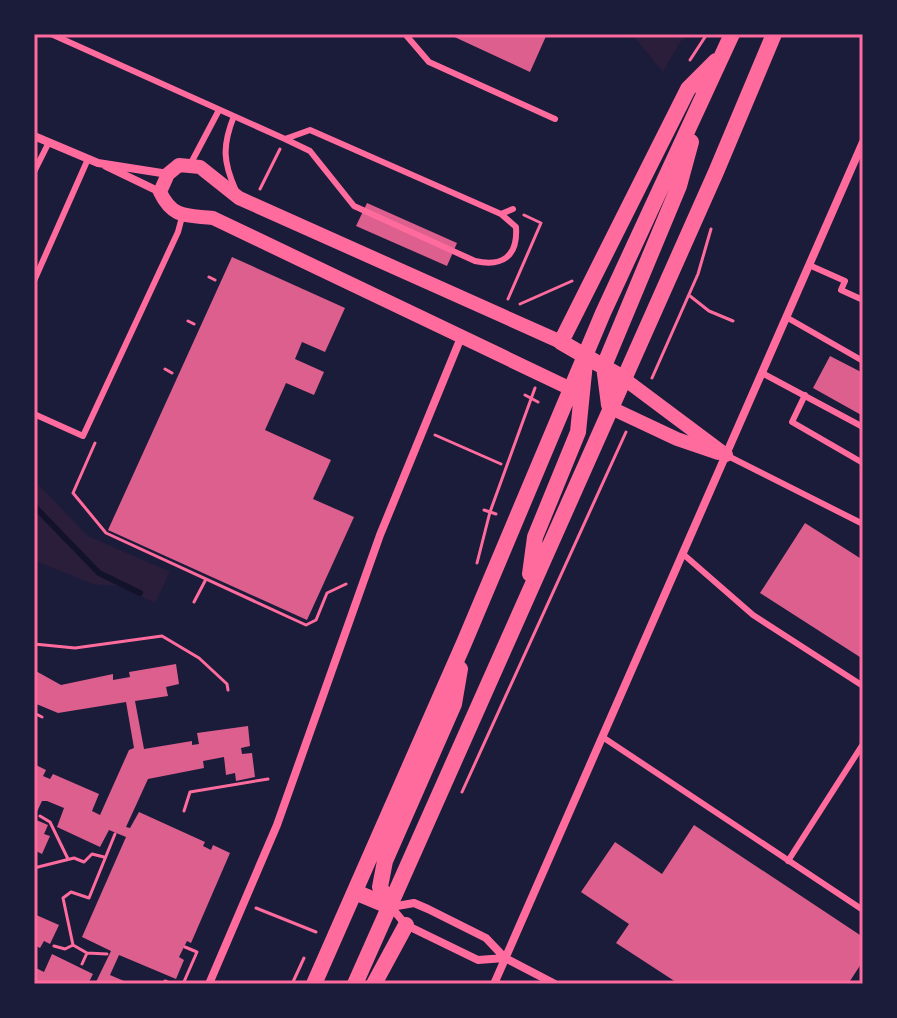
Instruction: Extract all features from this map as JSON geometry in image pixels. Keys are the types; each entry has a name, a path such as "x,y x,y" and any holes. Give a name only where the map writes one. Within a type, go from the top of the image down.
{"main road":[{"path":"527,596 535,537 578,432 578,392 585,355 732,34"},
{"path":"355,984 774,34"},
{"path":"623,378 561,342 688,89 724,52"},
{"path":"609,407 604,366 679,186 702,99"},
{"path":"578,392 609,407"},
{"path":"314,984 578,392"},
{"path":"391,907 380,887 385,861 454,704 464,643"},
{"path":"355,892 391,907"},
{"path":"374,984 406,925"}],"street":[{"path":"34,136 160,192 171,210 182,217 213,218 578,392"},
{"path":"494,984 863,142"},
{"path":"98,163 168,174"},
{"path":"160,192 168,174 179,165 190,164 211,174 239,198 561,342"},
{"path":"209,984 245,904 380,535 462,335"},
{"path":"623,378 645,391 726,455"},
{"path":"609,407 726,455"},
{"path":"505,958 478,960 406,925 391,907 414,903 428,909 486,938 505,958 555,984"}],"lane":[{"path":"51,34 310,151 354,206 475,261 493,265 505,260 513,247 516,227 501,214 310,130 285,139"},
{"path":"405,34 429,62 555,119"},
{"path":"190,164 219,110"},
{"path":"234,116 223,144 224,159 239,198"},
{"path":"34,172 49,142"},
{"path":"34,281 88,159"},
{"path":"501,214 513,209"},
{"path":"34,414 83,436 178,232 182,217"},
{"path":"809,265 845,281 841,290 863,300"},
{"path":"786,317 863,361"},
{"path":"762,373 863,427"},
{"path":"805,395 792,422 863,463"},
{"path":"726,455 863,524"},
{"path":"683,554 753,615 863,686"},
{"path":"604,738 863,910"},
{"path":"788,861 863,744"}],"path":[{"path":"259,191 285,139"},
{"path":"506,302 541,223 513,209"},
{"path":"645,391 700,275 711,227"},
{"path":"692,272 700,275"},
{"path":"209,277 215,280"},
{"path":"512,319 517,306 579,277"},
{"path":"684,291 709,311 733,321"},
{"path":"188,321 194,324"},
{"path":"165,369 172,373"},
{"path":"525,395 538,402"},
{"path":"456,804 632,419"},
{"path":"424,430 501,464"},
{"path":"95,443 73,493 106,533 306,625 316,620 327,593 351,584"},
{"path":"484,510 496,514"},
{"path":"194,602 206,579"},
{"path":"34,644 75,648 162,636 199,658 227,684 228,690"},
{"path":"34,713 42,717"},
{"path":"184,811 190,792 268,779"},
{"path":"40,816 50,822 68,859"},
{"path":"107,954 87,953 73,945 63,898 71,892 89,898 115,834"},
{"path":"34,868 68,859 84,862 92,854 105,858"},
{"path":"245,904 316,932"},
{"path":"54,946 65,949 73,945"},
{"path":"183,984 197,952 185,947"},
{"path":"82,964 87,953"},
{"path":"163,984 165,981 172,984"}],"shaded area":[{"path":"636,34 690,34 680,42 663,72 635,38"},
{"path":"34,480 88,536 170,572 155,603 121,586 92,584 34,560"}],"building":[{"path":"448,34 547,34 530,72"},
{"path":"367,203 457,243 447,266 356,226"},
{"path":"232,257 345,308 325,352 302,342 295,359 324,372 314,395 286,383 265,430 331,460 313,499 354,517 307,620 108,530"},
{"path":"830,356 863,373 863,416 813,388"},
{"path":"805,523 863,560 863,659 760,593"},
{"path":"176,664 179,684 166,687 168,696 135,701 144,749 192,741 192,745 199,744 197,733 248,726 250,746 241,748 242,754 252,753 255,777 236,781 235,773 226,775 224,757 203,761 204,768 148,779 126,827 130,828 139,812 205,842 203,846 211,850 213,845 230,853 191,943 187,941 179,957 184,960 176,979 119,955 110,975 131,984 95,984 111,951 82,937 126,837 109,830 100,847 57,827 64,808 47,801 42,801 34,818 34,764 46,770 43,776 50,779 53,774 99,794 92,811 100,815 129,750 134,748 126,702 58,713 34,703 34,670 61,685 113,674 113,680 130,677 129,672"},
{"path":"34,819 48,825 44,834 50,836 42,854 34,850"},
{"path":"694,825 863,937 863,961 848,984 679,984 616,943 629,924 581,892 615,842 662,874"},
{"path":"34,914 59,925 50,944 44,941 40,948 34,945"},
{"path":"52,954 93,974 88,984 34,984 34,967 44,972"}],"waterway":[{"path":"34,506 99,573 140,593"}]}
